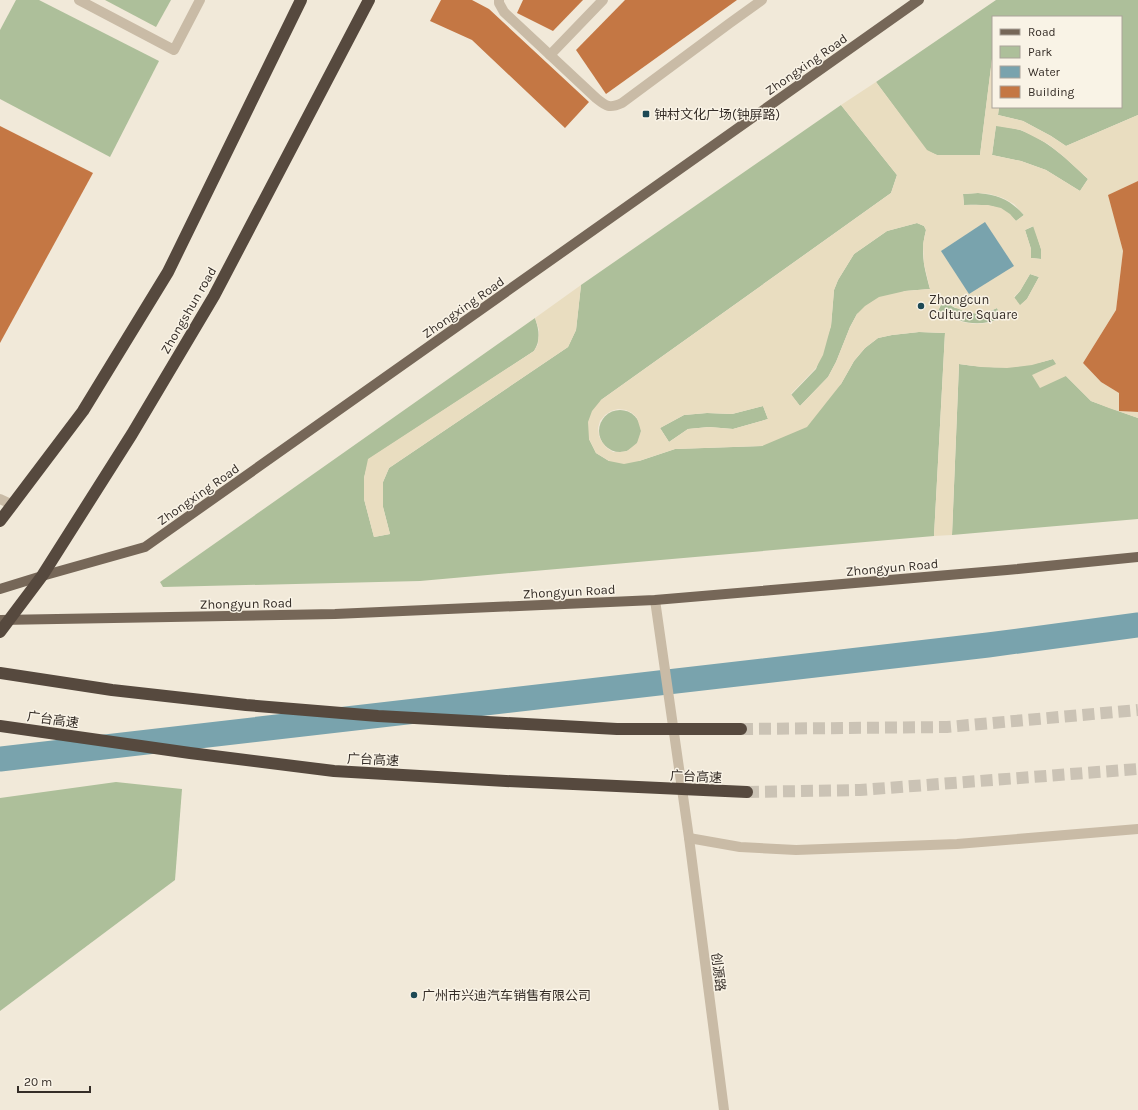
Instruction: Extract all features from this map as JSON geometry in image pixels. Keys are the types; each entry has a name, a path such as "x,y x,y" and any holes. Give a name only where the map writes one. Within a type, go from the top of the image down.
{"highway":[{"path":"0,521 83,411 168,272 300,0"},
{"name":"Zhongshun road","path":"0,632 4,620 42,576 132,434 214,296 368,0"},
{"path":"0,673 120,691 246,705 378,716 617,729 741,729"},
{"name":"广台高速","path":"0,726 190,753 334,771 506,782 747,792"}],"main road":[{"name":"Zhongxing Road","path":"0,589 145,547 919,0"},
{"name":"Zhongyun Road","path":"4,620 334,614 655,600 1007,570 1138,557"}],"street":[{"path":"79,0 174,50 200,0"},
{"path":"499,0 504,12 550,55 605,106 614,107 622,103 762,0"},
{"path":"550,55 604,0"},
{"path":"0,499 13,505"},
{"name":"创源路","path":"655,600 689,838 724,1110"},
{"path":"689,838 740,847 796,850 957,844 1138,829"}],"green space":[{"path":"16,0 39,0 159,61 110,157 0,99 0,30"},
{"path":"105,0 171,0 156,27"},
{"path":"996,0 1138,0 1138,115 1066,146 1023,121 998,115 999,108 1122,108 1122,16 992,16 992,59 980,155 937,155 927,151 876,82"},
{"path":"841,105 897,175 891,193 601,400 589,439 596,453 609,461 639,461 675,449 762,446 841,384 854,361 865,348 878,338 919,332 945,333 934,536 420,581 163,587 160,582 535,318 539,335 538,343 534,351 369,459 364,478 364,499 374,537 390,534 383,507 383,482 389,468 568,347 576,330 581,285"},
{"path":"996,125 1020,130 1030,134 1057,151 1088,179 1080,191 1046,170 1021,161 992,155"},
{"path":"978,193 1004,199 1024,215 1016,221 1004,211 992,206 964,205 963,194"},
{"path":"917,223 924,226 926,230 923,253 930,289 905,291 857,314 828,377 800,406 791,395 816,369 831,326 834,290 838,280 854,254 887,231"},
{"path":"1034,226 1041,249 1041,259 1031,258 1031,249 1025,230"},
{"path":"1030,274 1039,277 1027,299 1020,306 1014,298"},
{"path":"943,301 955,308 988,312 997,308 1002,318 984,323 969,323 954,319 938,311"},
{"path":"1053,359 1066,376 1091,401 1138,418 1138,519 952,535 959,364 984,367 1006,367 1028,365"},
{"path":"763,406 768,419 733,429 709,427 688,429 669,442 660,428 684,415 707,413 732,414"},
{"path":"616,410 624,410 632,413 638,419 641,431 638,443 632,449 624,452 616,452 608,449 602,443 599,435 599,427 602,419 608,413"},
{"path":"116,782 182,789 175,880 0,1011 0,798"}],"shaded area":[{"path":"992,59 992,108 999,108 998,115 1023,121 1066,146 1138,115 1138,181 1109,195 1123,251 1116,310 1083,363 1101,382 1119,393 1119,411 1138,412 1138,418 1091,401 1066,376 1040,388 1032,375 1056,364 1053,359 1032,365 1007,368 959,364 952,535 934,536 945,333 919,332 878,338 865,348 854,361 841,384 807,427 762,446 675,449 639,461 624,464 609,461 596,453 589,439 588,422 592,411 601,400 891,193 897,175 841,105 876,82 927,150 937,155 980,155","holes":["996,126 1021,130 1048,144 1088,179 1080,191 1046,170 1021,161 992,155","963,194 990,194 1003,198 1014,204 1024,215 1016,221 1010,214 1001,208 988,205 964,205","917,223 924,226 926,230 923,244 924,264 930,289 905,291 879,297 865,306 857,314 850,327 836,362 828,377 800,406 791,394 816,368 823,355 831,326 834,290 838,280 854,254 887,231","1033,226 1041,249 1041,259 1031,258 1031,249 1025,230","1030,274 1039,277 1027,299 1020,305 1014,297 1020,291","942,301 965,312 978,314 997,308 1002,318 988,323 975,324 962,322 938,311","763,406 768,419 733,429 709,427 688,429 669,442 660,428 684,415 707,413 732,414","618,409 626,410 637,418 641,431 637,443 627,451 613,452 607,448 599,436 598,428 600,421 611,411"]},
{"path":"581,285 576,330 568,347 389,468 383,482 383,507 390,534 374,537 364,499 364,478 368,459 534,351 538,344 539,330 535,318"}],"water":[{"path":"985,222 1014,266 969,294 941,251"}],"building":[{"path":"441,0 472,0 489,9 589,102 565,128 472,40 430,21"},
{"path":"523,0 583,0 553,31 517,13"},
{"path":"625,0 737,0 606,94 576,50"},
{"path":"0,126 93,173 0,343"},
{"path":"1138,181 1138,412 1119,411 1119,393 1101,382 1083,363 1116,310 1123,251 1108,195"}],"waterway":[{"path":"0,759 988,645 1138,625"}],"tunnel":[{"path":"741,729 947,727 1138,710"},
{"path":"747,792 860,790 1138,769"}],"place":[{"name":"钟村文化广场(钟屏路)","path":"646,114"},
{"name":"Zhongcun Culture Square","path":"921,306"},
{"name":"广州市兴迪汽车销售有限公司","path":"414,995"}]}
